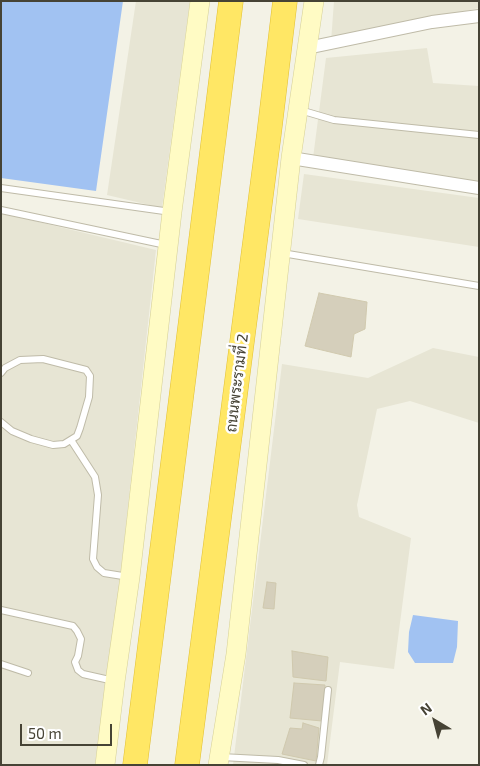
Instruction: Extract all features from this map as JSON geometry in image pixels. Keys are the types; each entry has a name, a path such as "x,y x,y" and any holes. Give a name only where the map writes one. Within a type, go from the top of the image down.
{"highway":[{"path":"136,765 231,1"},
{"name":"ถนนพระรามที่ 2","path":"187,765 285,1"}],"main road":[{"path":"105,765 130,577 172,212 200,1"},
{"name":"ถนนพระรามที่ 2","path":"219,761 236,654 291,158 314,1"}],"street":[{"path":"307,48 432,22 479,16"},
{"path":"291,158 479,188"}],"lane":[{"path":"299,110 334,120 479,135"},
{"path":"1,188 172,212"},
{"path":"1,210 169,246"},
{"path":"280,253 479,286"},
{"path":"1,373 5,368 20,360 43,359 86,370 90,376 89,397 77,436 64,444 53,445 31,439 12,431 1,422"},
{"path":"71,440 95,477 98,495 93,559 97,567 104,573 130,577"},
{"path":"1,610 72,626 80,638 78,656 75,662 78,670 83,674 115,682"},
{"path":"1,664 28,673"},
{"path":"319,765 322,757 328,690"},
{"path":"219,761 278,760 304,765"}],"shaded area":[{"path":"136,1 190,1 162,208 107,195"},
{"path":"334,1 479,1 479,8 331,42"},
{"path":"427,48 433,83 479,86 479,184 313,158 326,58"},
{"path":"304,174 479,198 479,247 298,219"},
{"path":"1,213 156,250 113,644 95,765 1,765"},
{"path":"433,348 479,357 479,423 410,401 377,409 357,505 359,517 411,538 394,669 340,662 327,765 233,765 282,364 368,378"}],"water":[{"path":"1,1 123,1 96,191 1,178"},
{"path":"413,615 458,621 457,647 453,663 415,663 408,652 409,632"}],"building":[{"path":"319,293 367,302 365,329 354,334 351,357 305,346"},
{"path":"267,582 276,583 274,609 263,608"},
{"path":"292,651 328,657 326,681 293,677"},
{"path":"294,683 325,685 322,721 290,718"},
{"path":"303,723 319,728 316,761 282,754 290,728 302,729"}]}
